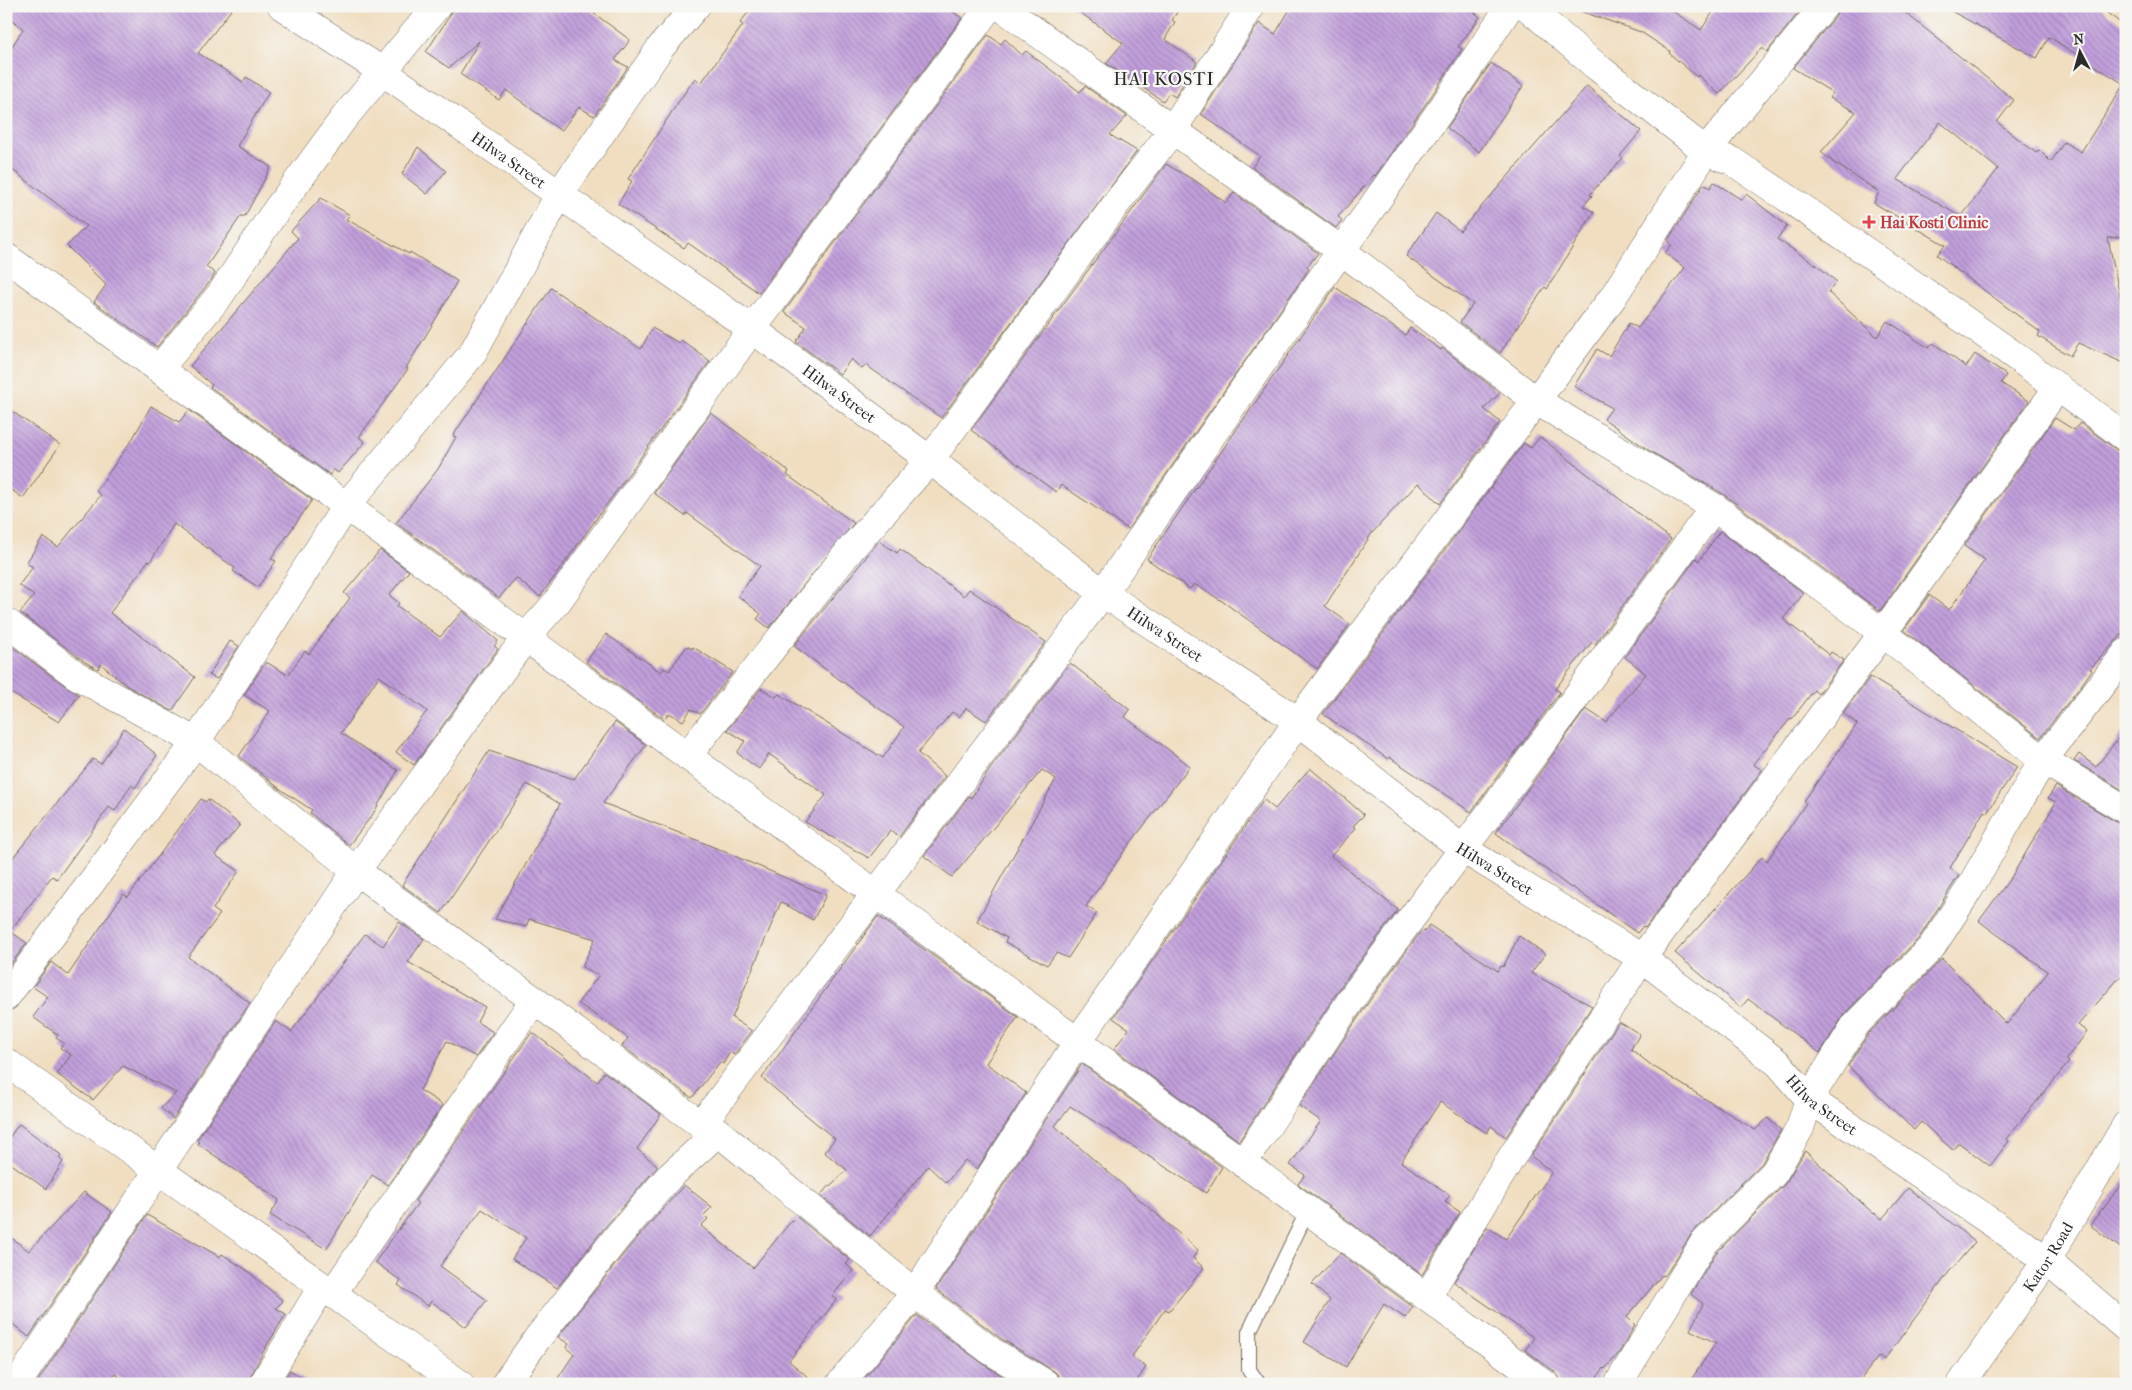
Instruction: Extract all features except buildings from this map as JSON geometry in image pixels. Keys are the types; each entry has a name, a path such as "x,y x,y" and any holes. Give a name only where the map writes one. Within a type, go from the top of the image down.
{"street":[{"name":"Hilwa Street","path":"282,6 382,71 560,193 752,329 930,460 1103,594 1298,721 1464,849 1642,958 1779,1064 1809,1098 2047,1260 2126,1328"},
{"path":"159,369 220,295 278,209 344,118 437,6"},
{"path":"6,997 196,742 346,506 472,354 560,193 661,47 696,6"},
{"path":"17,1384 356,871 526,637 557,602 752,329 990,6"},
{"path":"1000,6 1342,251 1535,400 1714,507 1883,633 2043,760 2126,810"},
{"path":"687,756 850,550 930,460 1172,130 1251,6"},
{"path":"505,1384 537,1339 618,1236 709,1129 876,894 1103,594 1445,104 1510,6"},
{"path":"1526,6 1596,66 1706,151 1732,161 1884,263 2126,438"},
{"path":"840,1384 915,1293 1078,1041 1298,721 1613,297 1706,151 1824,6"},
{"path":"6,258 1546,1384"},
{"path":"1427,1297 1511,1158 1642,958 1883,633 2058,387"},
{"path":"1243,1163 1357,991 1426,896 1464,849 1714,507"},
{"path":"6,622 76,675 196,742 356,871 709,1129 991,1351 1046,1384"},
{"path":"1618,1384 1703,1244 1774,1173 1800,1128 1809,1098 1856,1024 1931,948 1968,891 2043,760 2126,653"},
{"path":"263,1384 327,1290 534,1000"},
{"path":"6,1062 460,1384"},
{"name":"Kator Road","path":"1961,1384 2047,1260 2126,1125"}],"lane":[{"path":"1259,1384 1250,1370 1249,1332 1308,1210"}],"place":[{"name":"Hai Kosti Clinic","path":"1869,222"}],"district":[{"name":"HAI KOSTI","path":"1164,79"}]}
